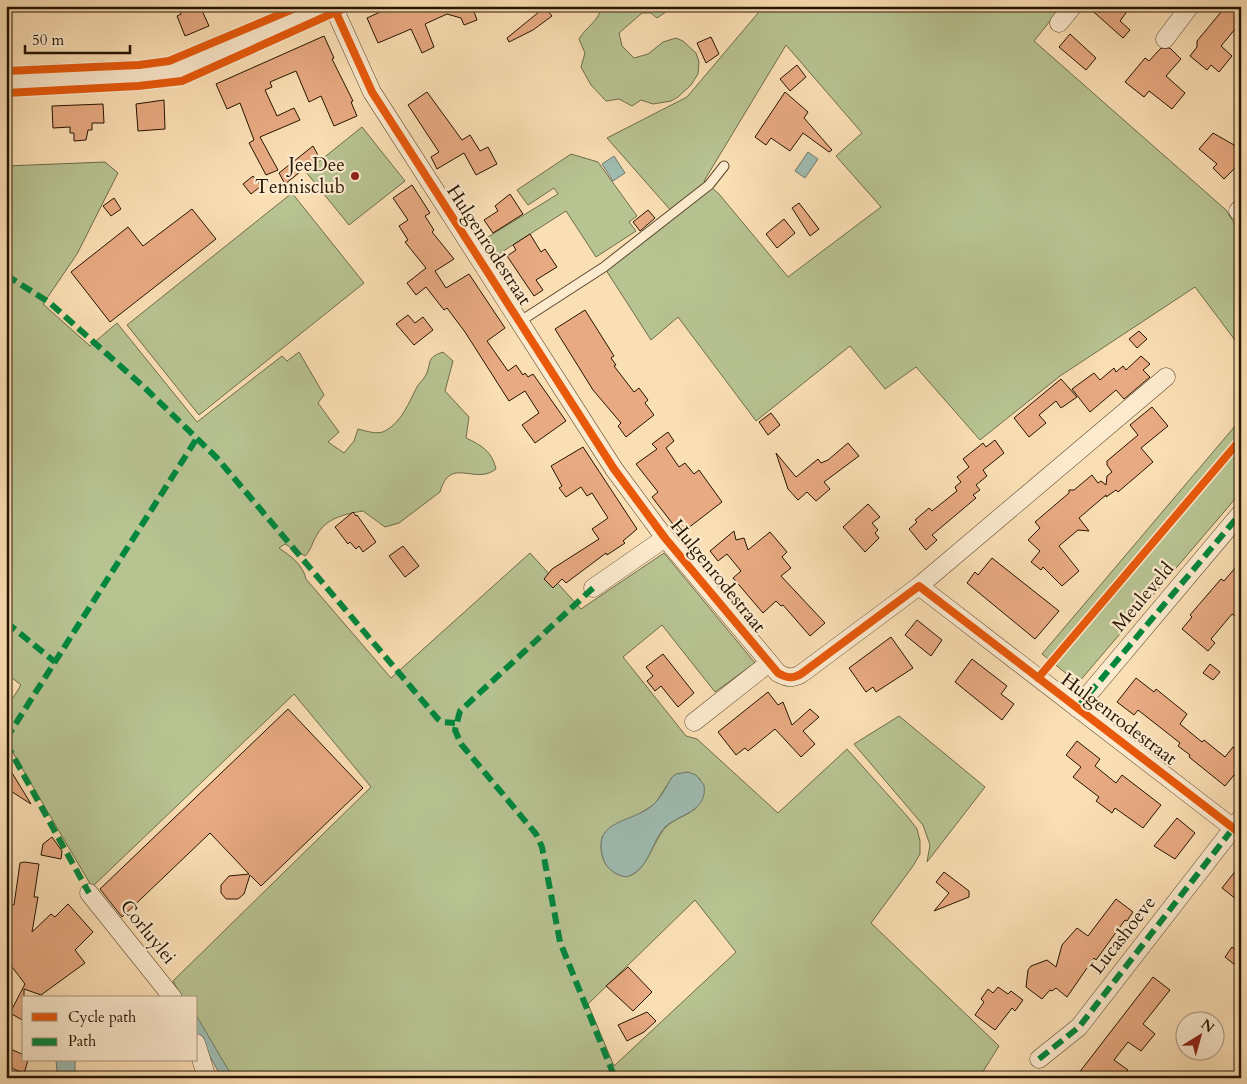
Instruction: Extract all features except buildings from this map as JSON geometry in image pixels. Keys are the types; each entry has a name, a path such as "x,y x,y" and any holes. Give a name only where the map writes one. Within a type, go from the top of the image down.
{"street":[{"path":"6,79 172,70 322,6"},
{"name":"Hulgenrodestraat","path":"333,6 372,92 614,469 665,538 769,663 786,678 794,678 801,674 920,586 1166,377"},
{"path":"1059,22 1073,6"},
{"path":"1164,39 1190,6"},
{"name":"Meuleveld","path":"1077,708 1241,513"},
{"path":"593,588 665,538"},
{"name":"Hulgenrodestraat","path":"920,586 1077,708 1238,826"},
{"path":"694,722 769,663"},
{"name":"Lucashoeve","path":"1039,1060 1079,1027 1238,826"},
{"name":"Corluylei","path":"89,893 171,996"},
{"path":"198,1049 207,1078"}],"lane":[{"path":"519,322 604,267 709,185 724,166"}],"green space":[{"path":"602,6 675,6 657,18 651,13 642,13 619,33 622,46 634,58 648,54 663,42 676,38 683,41 696,53 699,62 698,74 691,85 671,101 653,104 641,100 632,106 619,99 606,101 591,85 581,67 585,53 579,39 598,16"},
{"path":"764,6 1062,6 1034,41 1226,210 1241,234 1241,348 1195,287 1060,376 980,440 916,367 885,389 850,346 756,421 678,317 651,340 604,267 673,213 607,138 687,97","holes":["786,45 862,133 836,156 881,207 788,277 719,194 704,181"]},
{"name":"JeeDee Tennisclub","path":"362,127 405,181 349,225 306,172"},
{"path":"571,154 598,162 637,216 629,222 636,231 596,257 566,211 494,257 483,240 558,194 554,188 528,205 517,190"},
{"path":"105,162 118,173 77,254 43,304 90,346 117,323 197,422 282,356 287,361 299,352 324,395 318,403 339,432 328,442 344,453 354,441 358,429 379,433 385,431 396,422 426,375 430,360 434,356 443,352 453,361 445,391 469,417 466,438 489,453 496,469 480,475 457,473 450,475 444,481 440,492 399,523 385,527 363,511 356,512 343,515 325,524 305,556 285,544 279,548 299,565 306,579 391,678 530,553 581,609 664,553 755,663 715,692 662,625 623,657 686,736 697,739 778,813 847,749 907,816 917,829 920,841 920,854 913,866 871,923 999,1046 979,1078 229,1078 198,1026 198,996 181,996 173,981 371,787 294,694 92,887 6,741 6,709 21,685 6,673 6,166","holes":["688,772 700,779 695,809 666,827 638,871 630,876 621,876 608,867 602,855 602,837 655,804 669,782","695,900 736,952 614,1066 588,1004"]},
{"path":"292,193 364,283 199,415 127,325"},
{"path":"1241,419 1241,492 1078,683 1042,654"},
{"path":"899,716 985,787 927,862 930,845 923,825 854,744"}],"water":[{"path":"808,152 818,159 805,178 795,171"},
{"path":"614,156 625,173 613,181 602,164"},
{"path":"688,772 696,775 704,785 702,801 697,807 665,827 645,862 634,874 626,877 612,871 606,865 603,858 601,845 603,835 617,823 646,810 655,803 676,774"},
{"path":"198,1018 233,1078 222,1078 198,1036"},
{"path":"56,1062 75,1062 75,1078 60,1078 57,1072"}],"marked path":[{"path":"6,275 50,303 145,388 217,458 438,719 442,722 455,723"},
{"path":"6,739 197,438"},
{"path":"1077,708 1241,513"},
{"path":"593,588 460,711 455,730 461,744 536,834 542,847 560,942 615,1078"},
{"path":"6,622 55,662"},
{"path":"6,743 89,893"},
{"path":"1039,1059 1079,1027 1241,818"}],"cycle path":[{"path":"6,71 139,65 169,61 300,6"},
{"path":"333,6 372,92 614,469 665,538 778,673 790,677 801,674 919,586 1241,834"},
{"path":"6,93 138,86 182,81 349,6"},
{"path":"1038,678 1241,439"}],"place":[{"name":"JeeDee Tennisclub","path":"355,176"}]}
